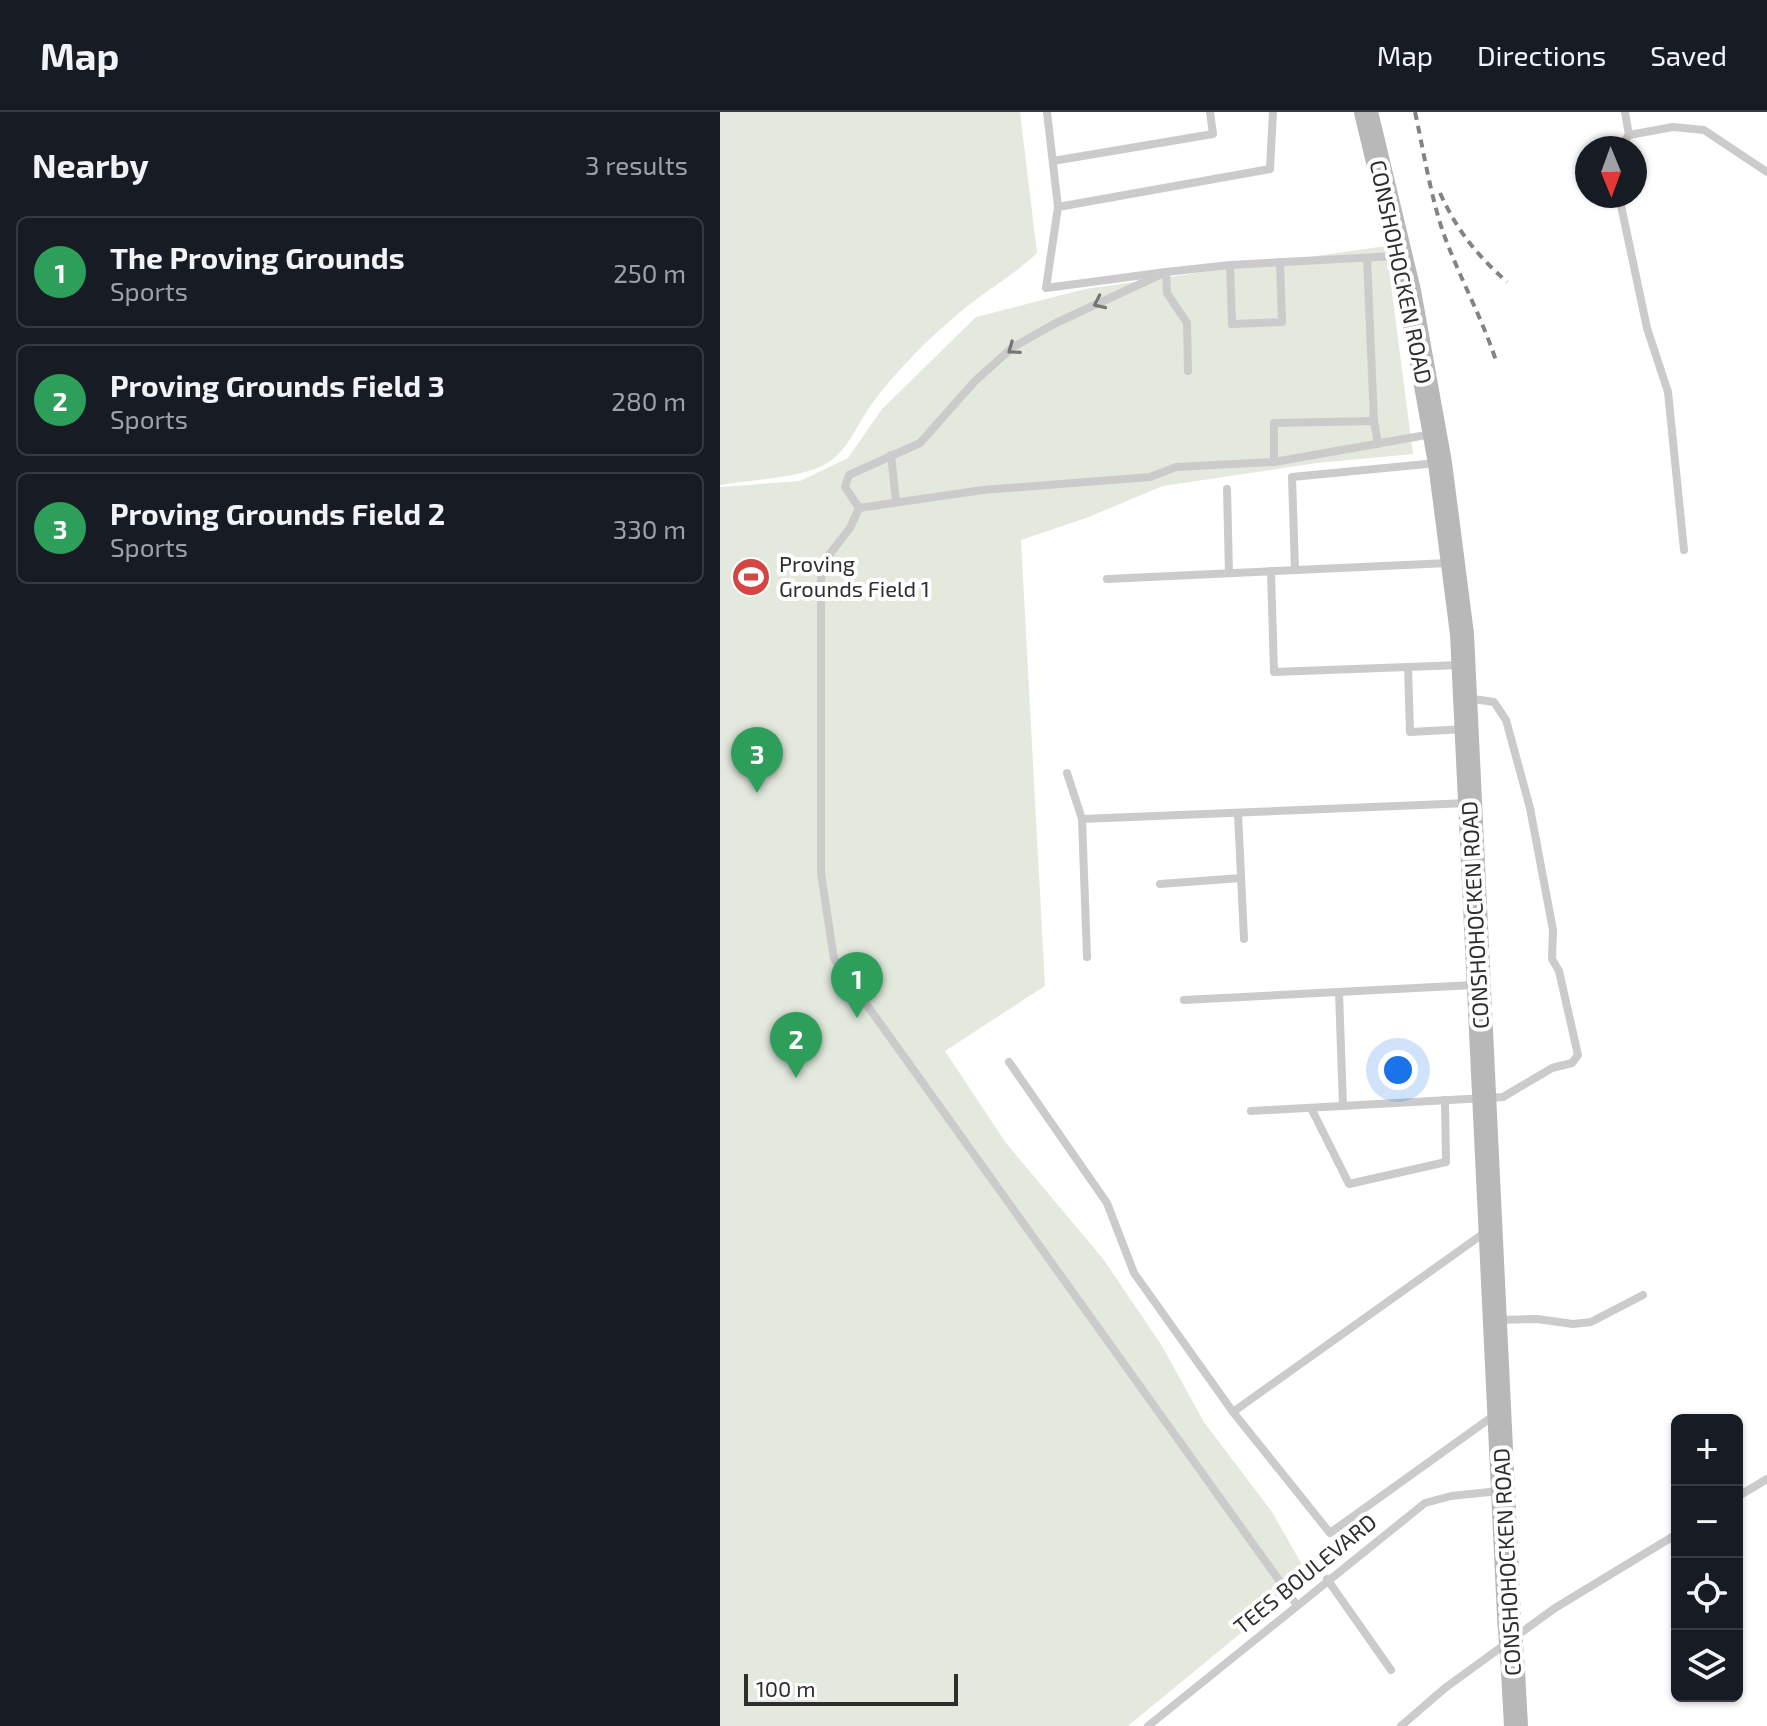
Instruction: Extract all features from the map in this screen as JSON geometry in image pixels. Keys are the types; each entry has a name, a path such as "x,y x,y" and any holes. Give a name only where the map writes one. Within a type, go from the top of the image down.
{"main road":[{"name":"CONSHOHOCKEN ROAD","path":"1366,112 1400,256 1435,433 1463,665 1516,1726"}],"lane":[{"path":"1047,112 1058,207 1046,288 1230,265 1400,256"},
{"path":"1053,161 1213,134 1210,112"},
{"path":"1058,207 1270,169 1273,112"},
{"path":"1625,112 1629,135 1673,127 1704,130 1767,172"},
{"path":"1621,208 1643,313 1668,392 1684,550"},
{"path":"1367,258 1374,421 1378,444"},
{"path":"1230,265 1232,324 1282,322 1280,262"},
{"path":"859,508 845,487 849,475 920,443 975,381 1013,347 1056,323 1166,272"},
{"path":"1166,272 1167,293 1187,323 1188,371"},
{"path":"1274,462 1274,423 1374,421"},
{"path":"859,508 983,490 1150,477 1176,467 1274,462 1435,433"},
{"path":"891,455 896,501"},
{"path":"1295,570 1292,477 1440,463"},
{"path":"1227,489 1229,573"},
{"path":"859,508 850,528 825,560 821,580 821,873 834,959 1296,1604"},
{"path":"1107,579 1453,563"},
{"path":"1271,571 1274,672 1463,665"},
{"path":"1408,667 1410,732 1466,729"},
{"path":"1251,1111 1503,1097 1552,1068 1572,1063 1578,1055 1559,971 1552,959 1553,930 1538,851 1506,720 1494,702 1465,698"},
{"path":"1067,773 1082,819 1087,957"},
{"path":"1082,819 1470,803"},
{"path":"1238,813 1244,939"},
{"path":"1160,884 1241,878"},
{"path":"1184,1000 1479,985"},
{"path":"1339,992 1343,1106"},
{"path":"1009,1062 1107,1203 1134,1273 1233,1412 1330,1533 1499,1411"},
{"path":"1311,1108 1349,1184 1446,1162 1445,1100"},
{"path":"1233,1412 1491,1228"},
{"path":"1496,1320 1591,1322 1643,1295"},
{"path":"1743,1493 1767,1479"},
{"name":"TEES BOULEVARD","path":"1148,1726 1425,1503 1451,1496 1503,1491"},
{"path":"1401,1726 1445,1688 1555,1608 1671,1538"},
{"path":"1327,1579 1391,1670"}],"shaded area":[{"path":"720,112 1020,112 1037,253 960,312 912,356 880,393 845,447 831,461 800,473 720,485"},
{"path":"1386,246 1413,454 1317,463 1163,486 1086,518 1021,540 1045,986 945,1051 1006,1143 1104,1260 1162,1346 1204,1422 1272,1512 1309,1577 1128,1726 720,1726 720,487 800,481 848,458 882,409 976,317 1085,289"}],"railway":[{"path":"1415,112 1443,232 1497,364"},
{"path":"1440,193 1469,242 1507,282"}],"place":[{"name":"Proving Grounds Field 1","path":"751,577"},
{"name":"Proving Grounds Field 2","path":"757,793"},
{"name":"The Proving Grounds","path":"857,1018"},
{"name":"Proving Grounds Field 3","path":"796,1078"}]}
